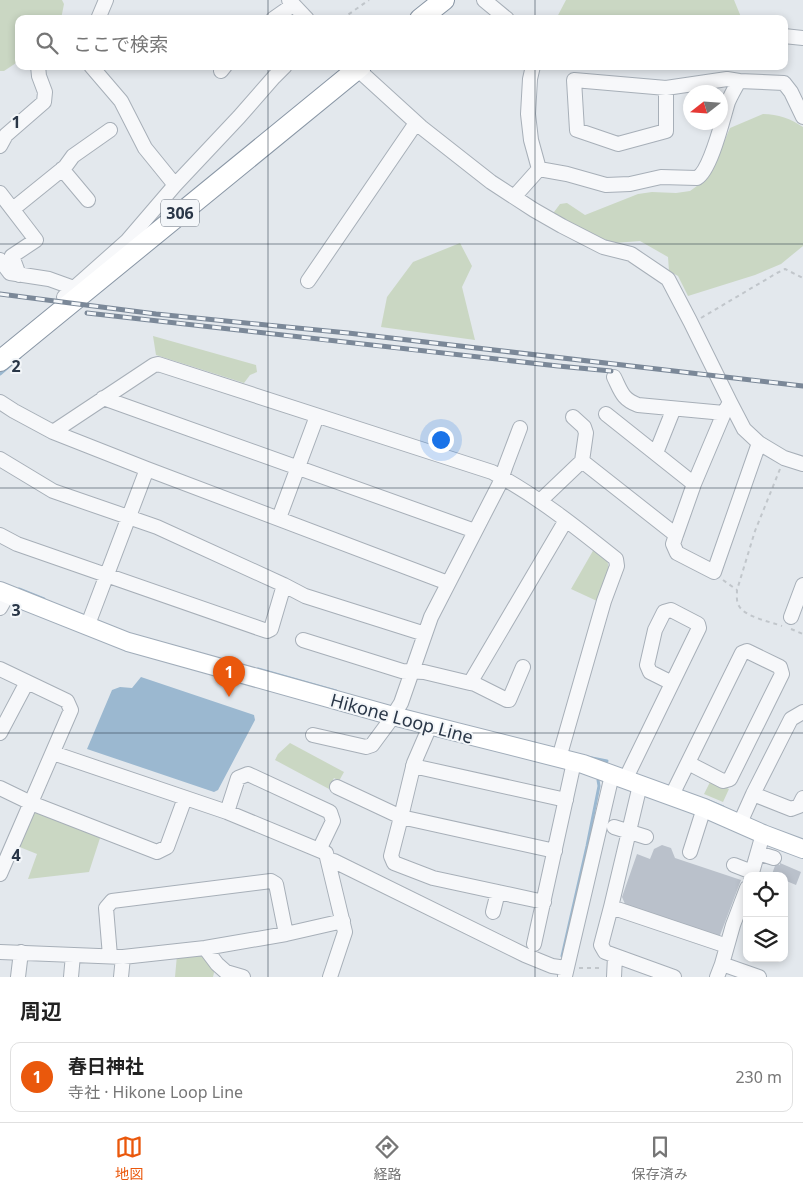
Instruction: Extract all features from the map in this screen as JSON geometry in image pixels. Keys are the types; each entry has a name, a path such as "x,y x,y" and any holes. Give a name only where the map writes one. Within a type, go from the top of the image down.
{"highway":[{"path":"425,15 444,0"},
{"name":"306","path":"0,361 354,70"}],"main road":[{"name":"Hikone Loop Line","path":"3,597 128,642 393,716 572,762 672,796 740,823 763,834 778,849 803,849"}],"street":[{"path":"100,15 106,0"},
{"path":"484,0 502,15"},
{"path":"277,15 291,2 303,15"},
{"path":"788,36 803,38"},
{"path":"2,135 44,102 45,92 38,70"},
{"path":"95,70 121,101 145,148 175,185"},
{"path":"0,351 30,328 127,241 175,185 281,70"},
{"path":"361,70 416,123 491,182 562,226 603,247 631,254 668,279 691,323 727,408 744,429 759,443 784,458 803,464"},
{"path":"532,70 528,114 538,169"},
{"path":"666,88 666,131 618,144 577,130 574,80 666,88 727,79 784,84 797,89 803,117"},
{"path":"538,169 606,184 630,184 662,177 698,178 702,175 715,147 729,102 739,81"},
{"path":"308,281 416,123"},
{"path":"13,210 62,169 73,156 110,130"},
{"path":"62,169 88,200"},
{"path":"514,197 538,169"},
{"path":"0,193 36,240 12,256 19,275"},
{"path":"0,260 10,273 49,279 74,288"},
{"path":"53,432 158,364 492,472 540,501 616,559 617,566 604,601 566,800 534,944"},
{"path":"614,377 623,395 629,402 727,408"},
{"path":"103,398 475,531"},
{"path":"1,404 53,432 448,583"},
{"path":"727,408 694,484 676,535 673,544 677,553 714,572 759,443"},
{"path":"656,454 672,413"},
{"path":"606,414 694,484"},
{"path":"279,518 317,416"},
{"path":"540,501 582,461 586,433 584,427 573,417"},
{"path":"313,735 366,747 372,745 393,716 401,703 431,617 499,485 520,428"},
{"path":"0,459 53,491 157,527 305,596 425,634"},
{"path":"582,461 676,535"},
{"path":"88,627 147,469"},
{"path":"470,682 566,520"},
{"path":"0,535 16,544 267,632 271,629 284,586"},
{"path":"791,616 803,585"},
{"path":"329,862 334,861 525,955 565,972 620,778 672,683 699,628 698,624 672,610 664,612 655,630 647,665 650,672 672,683"},
{"path":"303,640 402,671 424,672 470,682 507,700 509,700 523,667"},
{"path":"672,796 688,763 742,653 747,651 780,667 782,674 730,779 723,781 688,763"},
{"path":"0,669 67,701 71,710 0,874"},
{"path":"0,733 27,682"},
{"path":"740,823 791,719 803,712"},
{"path":"430,726 413,766 390,856 394,863 433,878 544,902"},
{"path":"52,753 227,812 326,853 345,932 330,977"},
{"path":"413,766 566,800"},
{"path":"227,812 238,778 248,774 330,812 333,821 319,850"},
{"path":"620,778 629,831 602,945 614,967 674,977"},
{"path":"337,787 401,817 555,851"},
{"path":"0,788 30,803 157,852 167,847 184,798"},
{"path":"753,794 790,809 799,806 803,798"},
{"path":"690,852 704,808"},
{"path":"614,828 646,836"},
{"path":"753,872 763,834"},
{"path":"758,853 778,849"},
{"path":"734,865 748,872"},
{"path":"121,977 106,908 112,901 271,881 276,884 286,934"},
{"path":"493,912 498,892"},
{"path":"743,904 719,971 759,977"},
{"path":"611,907 727,946"},
{"path":"0,952 116,956 204,948 286,934 343,921"},
{"path":"204,948 226,972 243,977"},
{"path":"18,977 20,952"},
{"path":"71,977 73,955"}],"path":[{"path":"348,15 369,0"},
{"path":"691,323 785,269 803,278"},
{"path":"784,458 755,531 737,590 737,598 739,606 746,613 803,634"},
{"path":"714,572 737,590"},
{"path":"565,972 614,967"}],"green space":[{"path":"0,0 62,0 64,4 62,15 15,15 15,64 4,71 0,71"},
{"path":"566,0 734,0 740,15 558,15"},
{"path":"763,114 784,118 803,127 803,246 781,264 755,275 688,296 678,276 669,271 668,257 640,241 615,243 580,231 551,216 560,204 567,203 585,215 638,194 690,191 708,178 730,128"},
{"path":"460,243 472,266 462,287 475,340 381,327 387,297 413,262"},
{"path":"153,336 256,365 257,372 250,375 244,383 156,355"},
{"path":"594,549 607,560 609,569 597,601 571,589"},
{"path":"290,743 344,772 339,781 334,778 329,789 275,760 278,754"},
{"path":"711,780 729,789 723,802 704,794"},
{"path":"39,811 101,835 89,872 28,879 37,854 17,846 33,813"},
{"path":"190,954 203,957 215,968 213,977 175,977 177,955"}],"water":[{"path":"141,677 254,715 255,720 218,790 214,792 87,749 112,690 120,687 132,688"}],"building":[{"path":"662,845 671,848 675,858 741,880 719,938 625,904 622,897 637,854 650,859 654,849"},
{"path":"776,863 780,865 780,863 801,872 796,885 788,882 788,872 773,872"}],"waterway":[{"path":"0,374 20,357"},
{"path":"19,589 44,599"},
{"path":"258,669 336,691"},
{"path":"587,757 607,761 605,764"},
{"path":"562,956 587,846 599,786 598,780"},
{"path":"706,800 723,807"}],"railway":[{"path":"0,294 156,314 348,333 803,386"},
{"path":"87,313 611,371"}],"place":[{"name":"春日神社","path":"229,697"}]}
